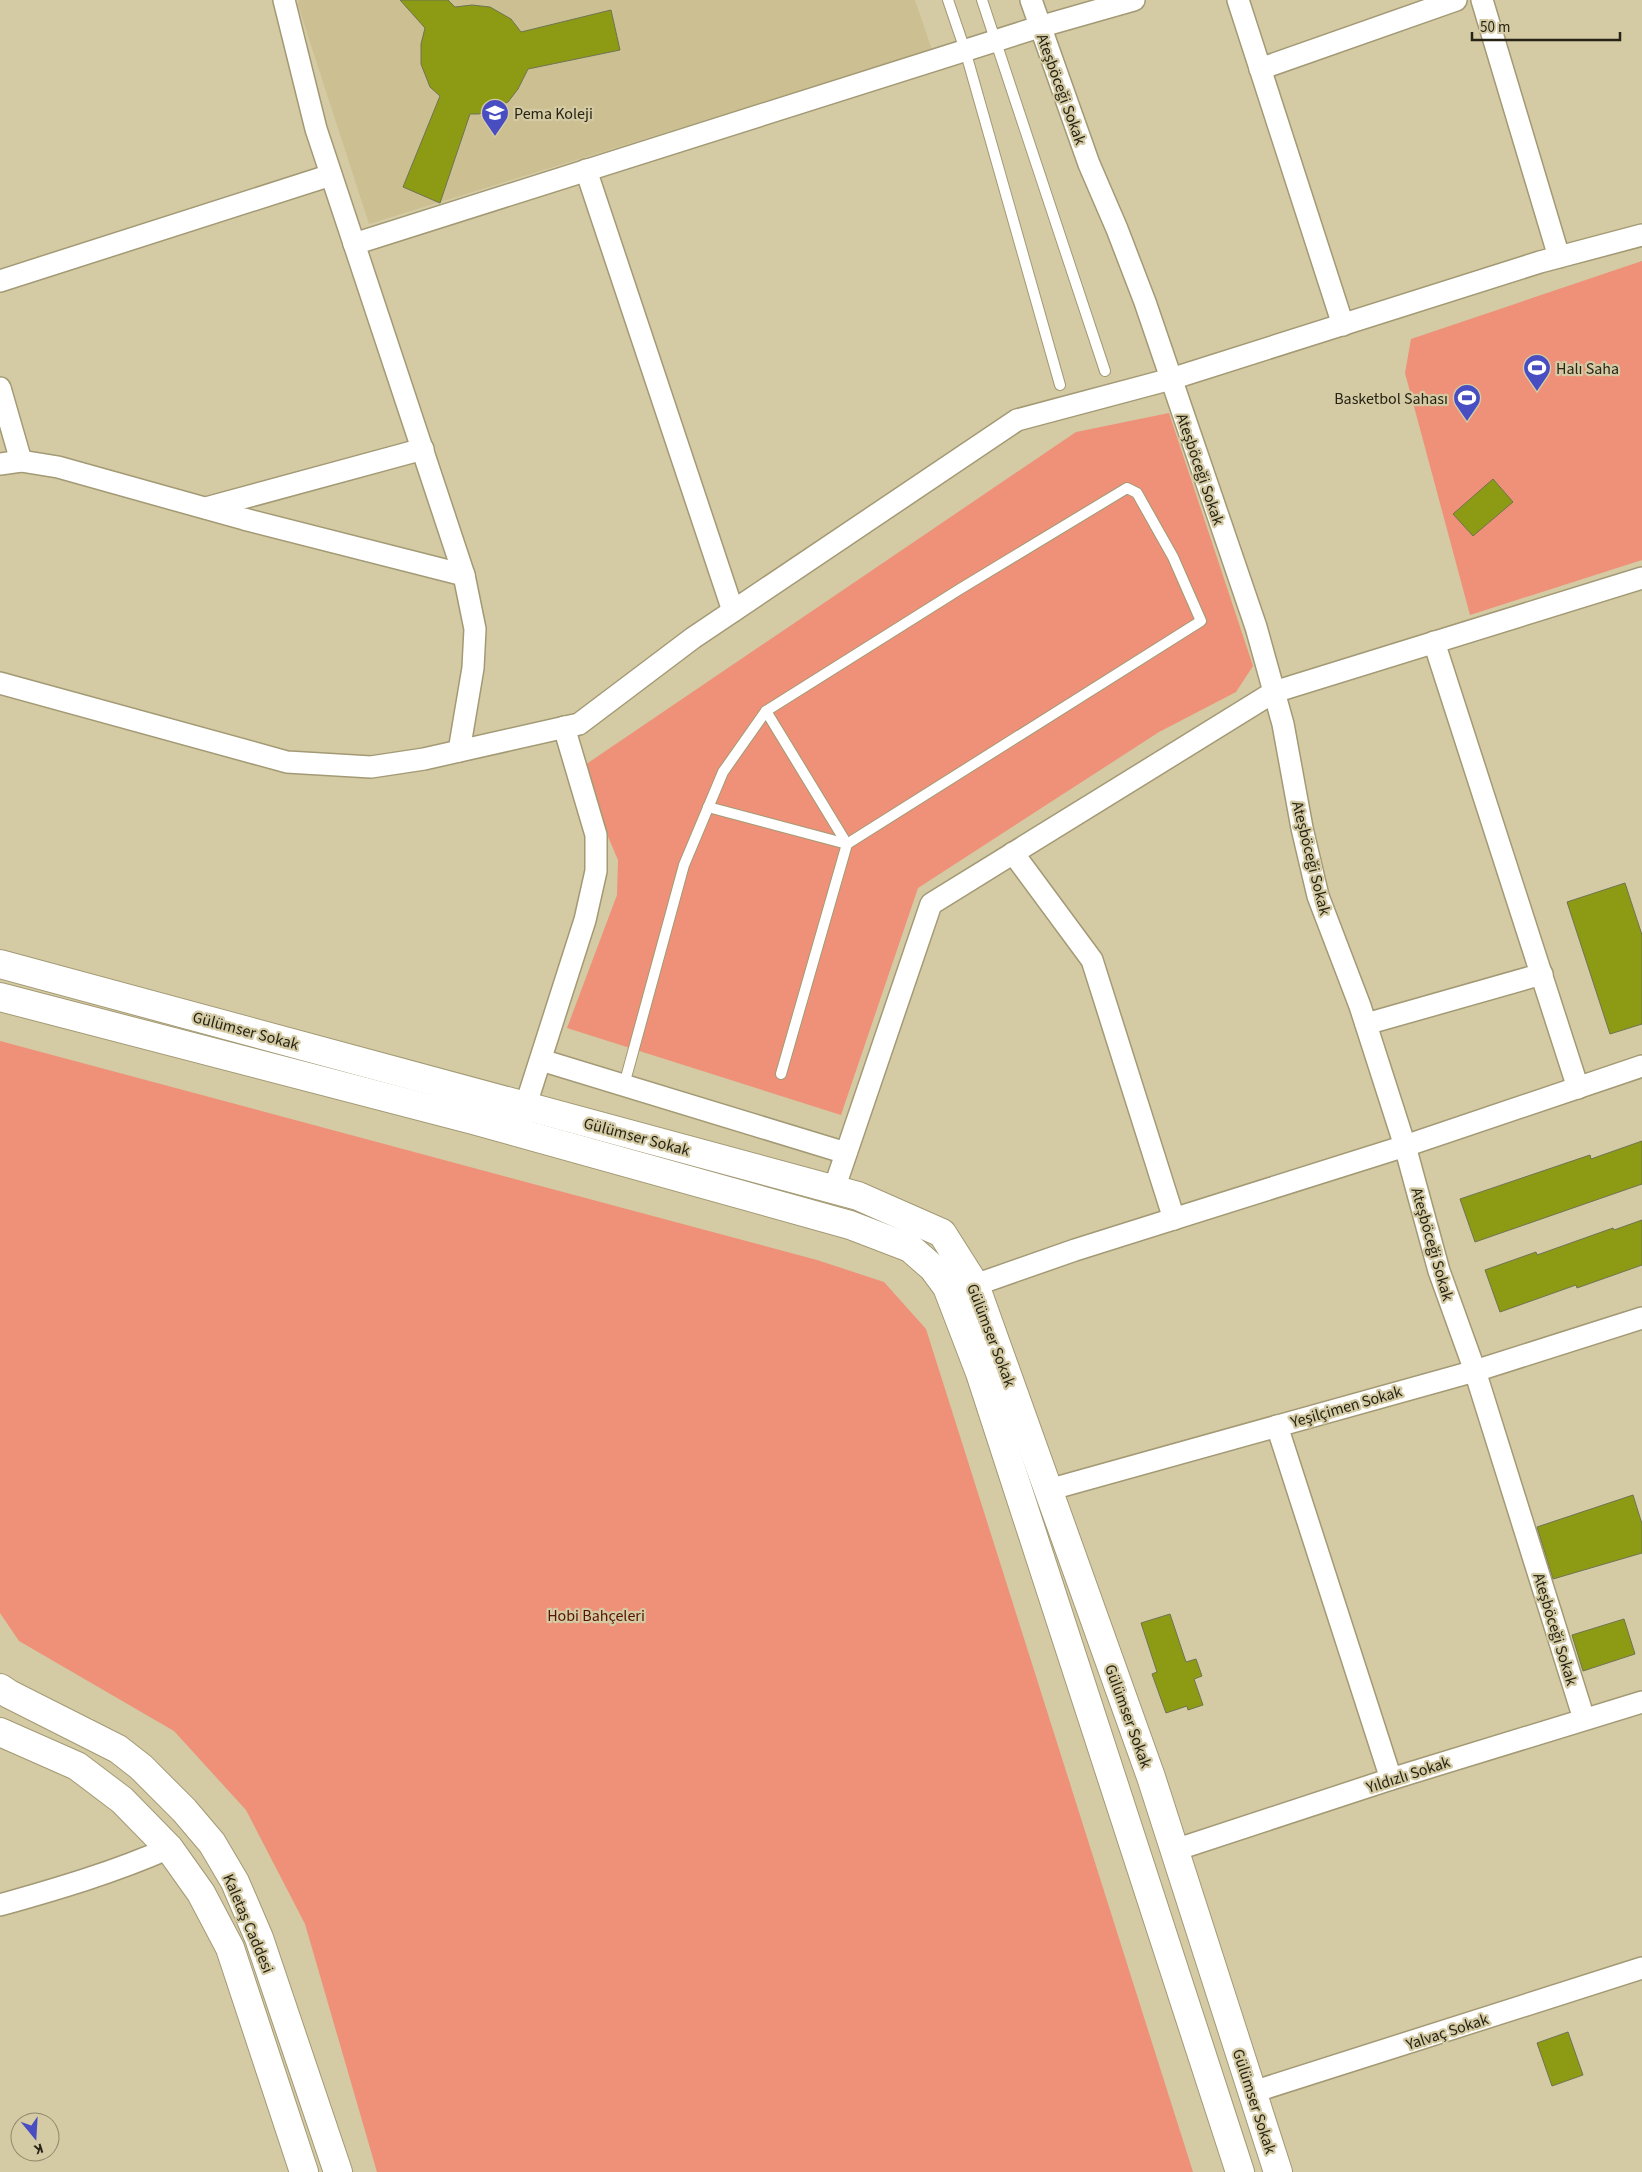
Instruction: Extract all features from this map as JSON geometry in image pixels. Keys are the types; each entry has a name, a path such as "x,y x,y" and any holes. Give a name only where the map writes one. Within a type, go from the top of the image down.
{"street":[{"path":"284,0 316,129 464,575 475,628 474,668 459,751"},
{"name":"Ateşböceği Sokak","path":"1031,0 1089,164 1142,293 1256,627 1283,724 1302,828 1318,896 1366,1024 1406,1146 1439,1271 1475,1371 1584,1719"},
{"path":"354,244 965,50 1134,0"},
{"path":"1238,0 1343,325"},
{"path":"1260,69 1456,0"},
{"path":"1482,0 1559,257"},
{"path":"586,170 733,611"},
{"path":"0,281 331,175"},
{"path":"0,683 287,762 371,768 459,751 579,724 693,638 1017,420 1171,379 1559,257 1642,235"},
{"path":"0,388 21,461"},
{"path":"204,508 423,448"},
{"path":"0,464 21,461 58,466 204,508 464,575"},
{"path":"834,1189 931,904 1274,692 1642,578"},
{"path":"1434,642 1578,1088"},
{"path":"517,1132 586,920 596,871 596,835 564,727"},
{"path":"1013,853 1092,960 1174,1219"},
{"name":"Gülümser Sokak","path":"0,964 834,1189 858,1196 942,1233 975,1285 1148,1768 1278,2172"},
{"path":"1366,1024 1542,974"},
{"path":"0,997 517,1132 850,1225 910,1248 933,1268 947,1287 983,1382 1240,2172"},
{"path":"541,1060 846,1153"},
{"path":"975,1285 1075,1250 1406,1146 1642,1066"},
{"name":"Yeşilçimen Sokak","path":"1048,1490 1475,1371 1642,1318"},
{"path":"1277,1426 1391,1779"},
{"name":"Kaletaş Caddesi","path":"0,1688 118,1750 141,1767 184,1810 212,1843 235,1882 259,1938 338,2172"},
{"name":"Yıldızlı Sokak","path":"1175,1850 1391,1779 1642,1702"},
{"name":"Kaletaş Caddesi","path":"0,1732 77,1766 122,1800 169,1848 201,1892 230,1948 304,2172"},
{"path":"0,1905 40,1894 143,1859 169,1848"},
{"name":"Yalvaç Sokak","path":"1253,2092 1642,1968"}],"lane":[{"path":"948,0 965,50 1060,385"},
{"path":"982,0 1105,371"},
{"path":"624,1085 684,865 723,772 766,711 1127,488 1137,492 1173,557 1201,621 848,844 781,1074"},
{"path":"766,711 848,844"},
{"path":"708,806 848,844"}],"shaded area":[{"name":"Pema Koleji","path":"299,0 915,0 932,50 369,224 298,5"}],"green space":[{"path":"1642,261 1642,560 1470,615 1405,373 1411,339"},
{"path":"1169,413 1253,666 1236,692 1159,732 918,888 841,1115 567,1028 617,895 618,860 579,769 1076,432"},
{"name":"Hobi Bahçeleri","path":"0,1041 817,1260 884,1282 926,1329 1193,2172 377,2172 305,1924 246,1810 174,1731 19,1641 0,1613"}],"building":[{"path":"400,0 448,0 455,7 472,5 490,7 511,19 521,32 611,10 620,50 528,69 518,89 508,102 479,114 470,114 440,203 403,187 440,96 430,87 421,64 421,44 425,28"},
{"path":"1493,479 1513,502 1473,536 1453,514"},
{"path":"1625,883 1642,935 1642,1024 1610,1034 1567,902"},
{"path":"1642,1141 1642,1184 1475,1242 1460,1199 1590,1155 1591,1159"},
{"path":"1642,1220 1642,1265 1577,1288 1576,1285 1500,1312 1485,1270 1536,1252 1537,1255 1613,1228 1614,1230"},
{"path":"1633,1495 1642,1524 1642,1553 1553,1579 1537,1527"},
{"path":"1170,1614 1186,1662 1196,1659 1202,1676 1194,1679 1203,1705 1188,1710 1187,1706 1166,1713 1152,1674 1157,1672 1141,1623"},
{"path":"1624,1619 1635,1654 1583,1671 1572,1635"},
{"path":"1568,2032 1583,2075 1552,2086 1537,2043"}],"place":[{"name":"Pema Koleji","path":"495,137"},
{"name":"Halı Saha","path":"1537,392"},
{"name":"Basketbol Sahası","path":"1467,422"}]}
